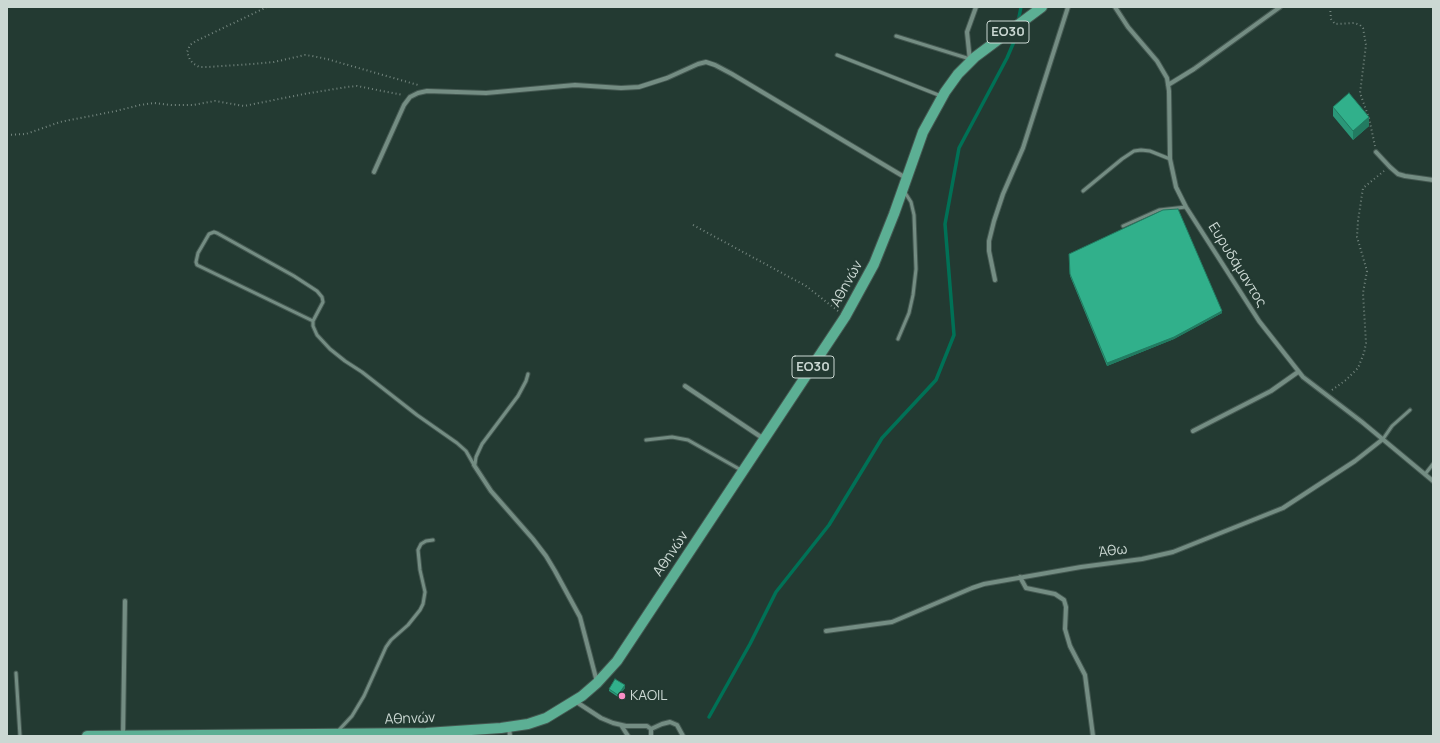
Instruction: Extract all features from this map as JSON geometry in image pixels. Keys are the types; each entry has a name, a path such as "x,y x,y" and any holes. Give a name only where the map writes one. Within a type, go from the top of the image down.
{"main road":[{"name":"Αθηνών","path":"87,736 335,735 505,732 546,718 574,701 597,683 617,660 845,317 874,264 903,190 926,124 943,96 958,74 971,59 1042,7"}],"street":[{"path":"971,59 967,32 976,7"},
{"path":"995,280 989,251 989,241 994,221 1003,194 1023,148 1068,7"},
{"name":"Ευρυδάμαντος","path":"1114,7 1128,27 1157,61 1164,73 1168,85 1170,158 1176,187 1186,206 1259,321 1298,372 1426,473 1433,481"},
{"path":"1168,85 1194,69 1280,7"},
{"path":"374,172 404,105 410,97 418,93 486,93 575,85 632,88 655,83 692,66 706,62 715,65 744,81 907,178"},
{"path":"1376,152 1398,174 1433,180"},
{"path":"1193,431 1271,391 1298,372"},
{"path":"685,386 764,439"},
{"name":"Άθω","path":"826,631 892,622 972,588 1020,577 1142,559 1179,550 1284,508 1355,461 1383,439"},
{"path":"474,465 491,492 533,538 555,571 580,617 597,683"},
{"path":"1020,577 1026,588 1055,594 1064,600 1066,607 1065,629 1070,646 1085,675 1092,736"},
{"path":"123,735 125,602"},
{"path":"574,701 601,718 621,725 644,725 651,730"},
{"path":"651,730 662,724 670,722 677,724 683,736"},
{"path":"621,725 628,736"},
{"path":"651,730 651,736"}],"lane":[{"path":"896,36 971,59"},
{"path":"837,56 943,96"},
{"path":"1083,192 1122,159 1134,151 1150,151 1170,158"},
{"path":"898,339 905,326 909,313 916,269 914,215 911,202 903,190"},
{"path":"1123,226 1159,210 1186,206"},
{"path":"313,321 197,265 196,262 198,253 209,234 214,232 217,233 294,276 317,291 322,297 322,302 312,326 330,349 417,415 457,443 466,451 474,465"},
{"path":"474,465 482,444 518,396 528,374"},
{"path":"1383,439 1392,426 1410,410"},
{"path":"646,440 672,437 688,440 743,471"},
{"path":"1426,473 1433,464"},
{"path":"335,735 352,716 364,696 383,653 391,640 408,625 420,610 423,604 425,592 420,570 418,550 421,544 433,540"},
{"path":"16,673 20,736"}],"path":[{"path":"267,7 190,45 187,52 190,60 199,67 208,67 274,62 305,55 408,81 431,92"},
{"path":"1330,7 1331,19 1335,24 1354,23 1363,28 1366,45 1360,93 1369,118 1376,152"},
{"path":"7,135 26,134 60,122 154,103 193,105 215,101 244,106 326,90 357,86 410,97"},
{"path":"1326,395 1346,380 1358,368 1362,361 1366,343 1363,293 1367,271 1357,237 1358,221 1363,188 1390,166"},
{"path":"693,225 806,286 845,317"}],"building":[{"path":"1349,93 1369,117 1353,131 1333,107"},
{"path":"1178,209 1222,311 1174,337 1107,363 1070,274 1069,254 1163,210"},
{"path":"615,679 625,685 618,695 609,689"}],"waterway":[{"path":"1018,22 1021,7"},
{"path":"709,717 750,644 776,592 829,525 882,438 936,380 954,335 945,224 959,148 1007,58 1016,37 1017,28"}],"place":[{"name":"KAOIL","path":"622,696"}]}
